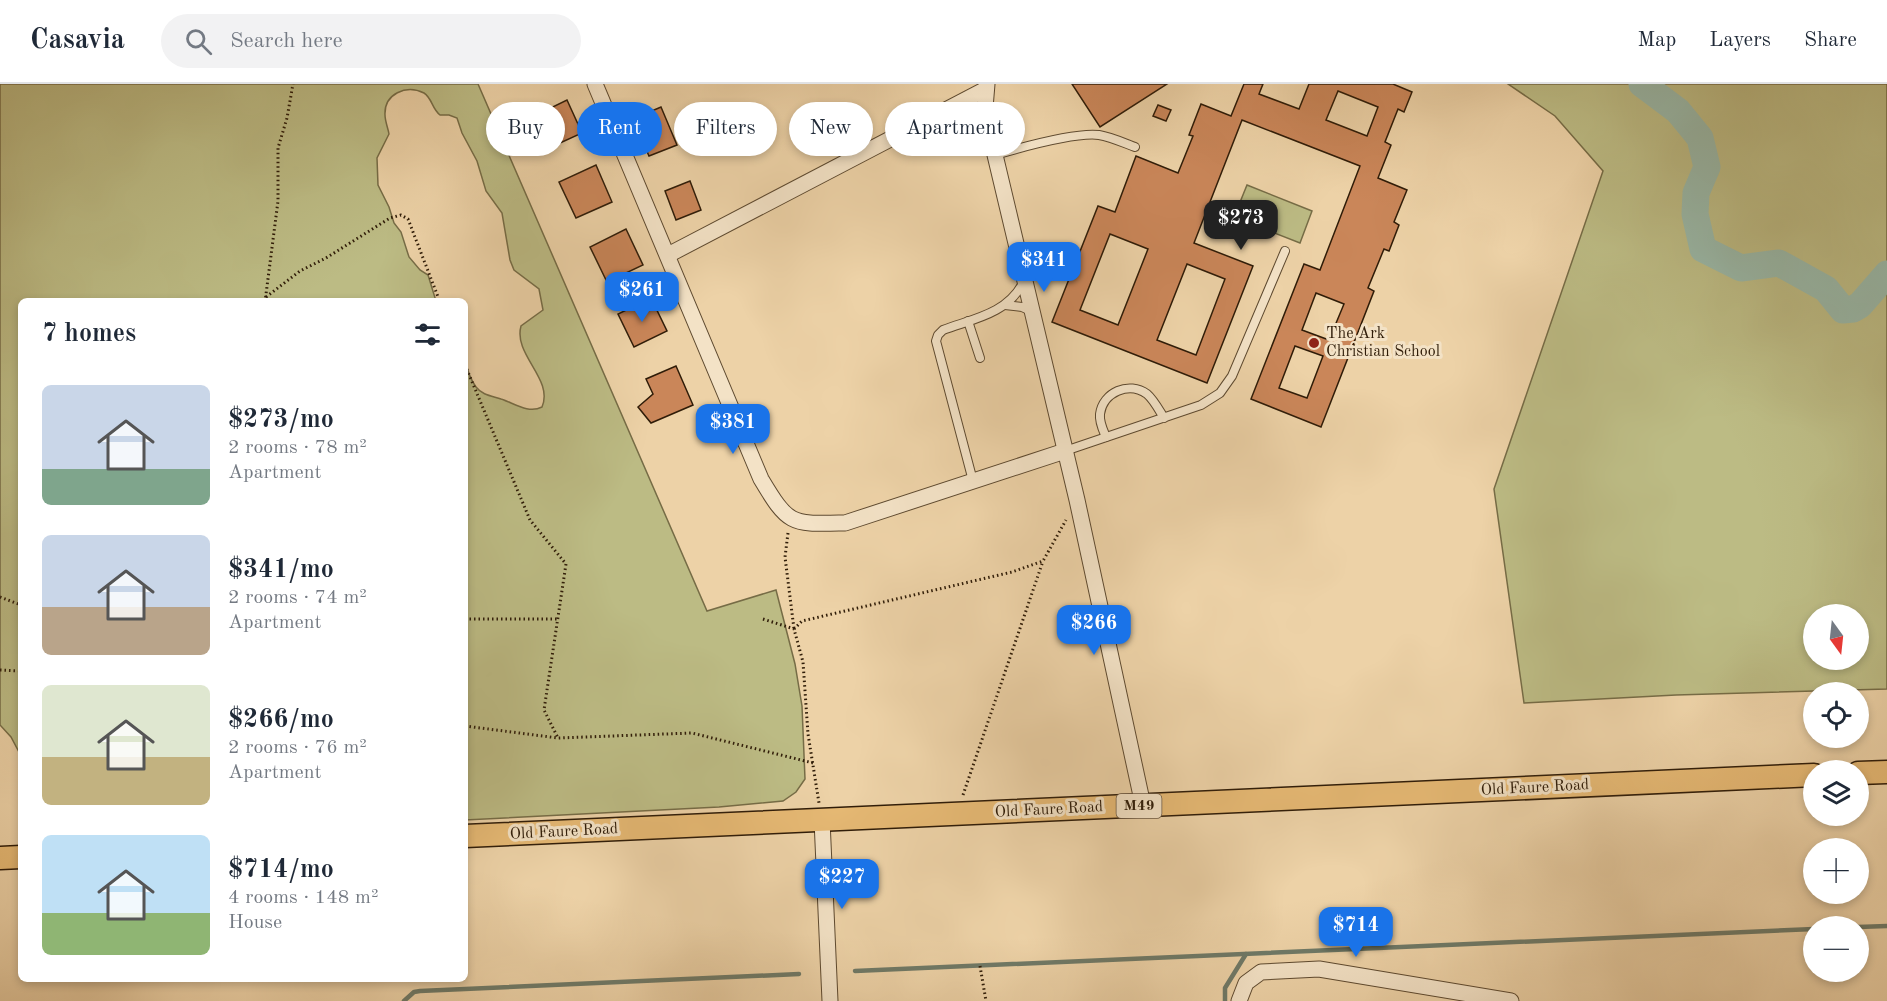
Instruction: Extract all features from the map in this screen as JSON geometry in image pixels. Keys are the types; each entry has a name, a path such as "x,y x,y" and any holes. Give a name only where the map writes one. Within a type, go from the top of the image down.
{"main road":[{"path":"1869,773 1887,772"},
{"name":"Old Faure Road","path":"468,836 1803,775"},
{"path":"0,858 18,857"}],"street":[{"path":"595,84 761,479 778,508 790,519 808,524 845,523 1065,451"},
{"path":"668,255 988,86"},
{"path":"986,102 988,86"},
{"path":"995,156 1077,500 1143,805"},
{"path":"822,820 830,1001"},
{"path":"1239,1001 1246,983 1261,972 1319,969 1511,1001"}],"lane":[{"path":"1025,147 1100,135 1135,147"},
{"path":"1065,451 1211,400 1227,385 1285,251"},
{"path":"973,481 936,340 943,330 1005,305 1020,290 1024,282"},
{"path":"1005,305 1022,307 1031,311"},
{"path":"968,321 980,358"},
{"path":"1106,437 1100,420 1101,407 1108,397 1119,390 1131,388 1144,393 1150,397 1164,418"}],"path":[{"path":"266,297 278,201 278,148 287,118 292,84"},
{"path":"266,297 300,271 326,258 390,218 401,215 408,219 438,298"},
{"path":"468,372 530,520 566,564 544,710 558,738"},
{"path":"957,814 1043,561 1077,500"},
{"path":"790,519 785,557 794,629 803,662 808,734 822,820"},
{"path":"794,629 802,621 1012,572 1043,561"},
{"path":"0,597 18,604"},
{"path":"468,619 558,620"},
{"path":"763,619 794,629"},
{"path":"0,670 18,671"},
{"path":"468,726 558,738 692,733 813,763"},
{"path":"980,966 986,1001"}],"shaded area":[{"path":"0,84 478,84 486,102 486,156 509,156 707,611 776,590 795,664 802,706 805,779 796,792 783,801 719,807 468,820 468,370 476,387 487,395 526,409 542,407 543,387 527,357 520,337 521,326 543,310 539,289 514,270 510,260 502,213 486,191 477,161 457,118 440,115 427,95 417,90 403,90 388,101 385,117 389,134 377,158 378,185 394,223 401,232 409,257 420,270 428,275 435,298 18,298 18,750 11,737 0,725"},
{"path":"1508,84 1887,84 1887,689 1869,690 1869,682 1803,682 1803,691 1524,703 1494,489 1603,171 1555,116"},
{"path":"1247,185 1312,211 1300,243 1234,217"}],"building":[{"path":"1072,84 1167,84 1100,127"},
{"path":"1244,84 1263,84 1259,94 1299,109 1309,84 1393,84 1412,92 1404,112 1398,109 1385,142 1391,145 1378,178 1407,190 1394,222 1399,225 1389,251 1384,249 1368,288 1374,291 1321,427 1251,399 1304,264 1320,270 1360,166 1242,120 1194,243 1253,266 1207,383 1052,322 1098,206 1115,212 1136,156 1178,173 1193,136 1189,135 1201,104 1231,116","holes":["1338,91 1378,107 1367,136 1326,120","1110,234 1148,249 1118,325 1080,310","1187,264 1225,279 1196,355 1157,340","1316,293 1344,304 1329,340 1302,330","1295,346 1323,356 1307,398 1279,388"]},
{"path":"567,100 577,122 577,135 565,141 565,102 563,102"},
{"path":"1158,105 1171,110 1166,121 1153,116"},
{"path":"662,109 674,138 674,146 662,151"},
{"path":"596,165 612,202 576,218 559,182"},
{"path":"690,181 701,210 676,220 665,191"},
{"path":"626,229 643,265 607,282 590,247"},
{"path":"651,298 667,331 634,347 618,314"},
{"path":"676,366 693,405 651,423 638,407 653,394 646,379"}],"waterway":[{"path":"1642,84 1678,111 1700,138 1707,167 1696,193 1695,214 1703,249 1741,268 1779,263 1826,289 1843,310 1853,309 1860,305 1887,274"},
{"path":"1869,927 1887,926"},
{"path":"855,971 1803,929"},
{"path":"1225,1001 1225,988 1246,954"},
{"path":"404,1001 414,992 420,991 799,974"}],"place":[{"name":"The Ark Christian School","path":"1314,343"}]}
